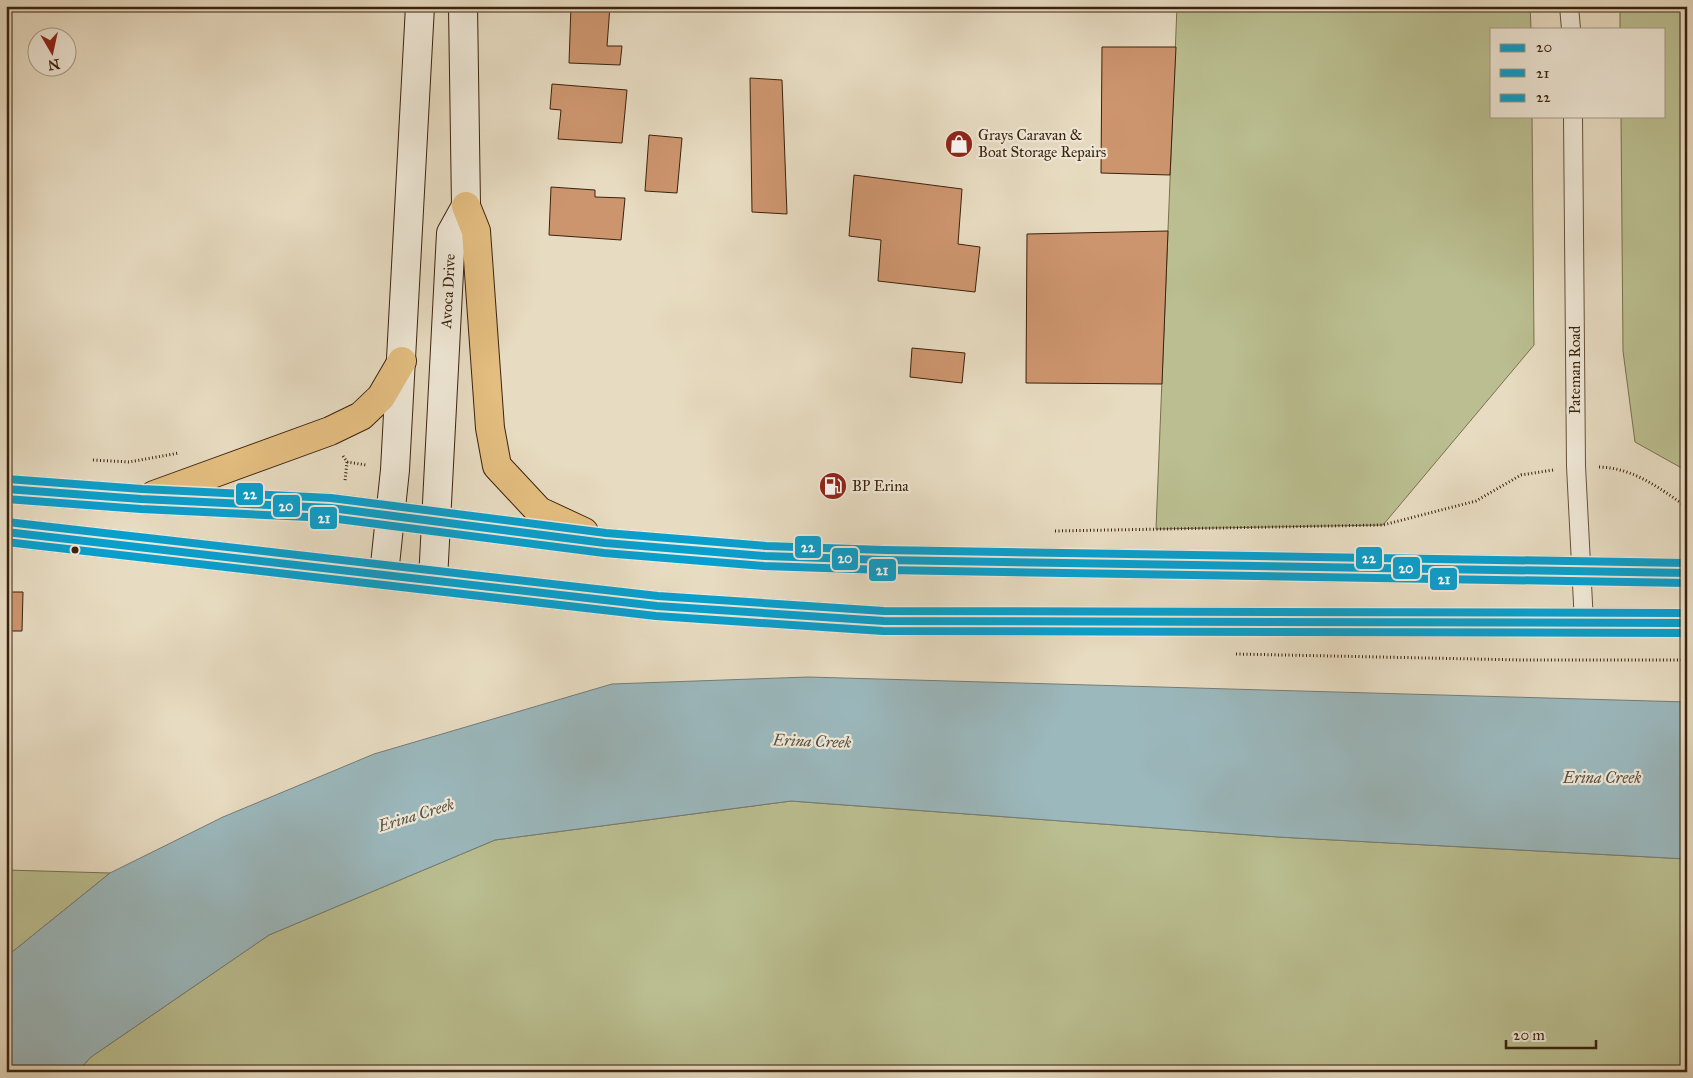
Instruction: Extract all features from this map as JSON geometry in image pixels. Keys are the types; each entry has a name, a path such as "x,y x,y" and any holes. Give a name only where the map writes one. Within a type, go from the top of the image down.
{"highway":[{"path":"466,206 476,231 490,428 497,466 539,511 605,543"},
{"path":"141,499 330,431 361,416 381,397 402,361"},
{"path":"6,489 141,499 331,508 605,543 765,556 884,560 1687,573"},
{"path":"6,532 657,606 884,621 1687,623"}],"main road":[{"path":"384,574 395,470 402,361 420,6"},
{"name":"Avoca Drive","path":"433,580 451,233 466,206 463,6"}],"lane":[{"path":"1569,6 1571,28"},
{"name":"Pateman Road","path":"1573,118 1576,466 1583,571 1584,623"}],"path":[{"path":"347,462 395,470"},
{"path":"1046,531 1383,525 1476,501 1521,475 1576,466 1611,467 1643,476 1687,507"}],"green space":[{"path":"1177,6 1530,6 1531,28 1490,28 1490,118 1532,118 1534,345 1383,525 1156,529"},
{"path":"1620,6 1687,6 1687,471 1635,442 1623,351 1621,118 1666,118 1666,28 1620,28"},
{"path":"791,801 1278,837 1687,859 1687,1072 77,1072 91,1057 269,935 495,840"},
{"path":"6,870 110,873 6,957"}],"water":[{"name":"Erina Creek","path":"808,677 1687,702 1687,859 1278,837 791,801 495,840 269,935 91,1057 77,1072 6,1072 6,957 110,873 223,817 374,754 612,684"}],"building":[{"path":"571,6 610,6 607,46 622,46 620,65 569,63"},
{"path":"1102,47 1176,47 1170,175 1101,173"},
{"path":"750,78 782,80 787,214 752,212"},
{"path":"552,84 627,90 622,143 558,139 561,110 550,109"},
{"path":"649,135 682,138 677,193 645,191"},
{"path":"854,175 962,189 958,244 980,247 975,292 878,281 881,240 849,236"},
{"path":"551,187 595,190 595,197 625,198 621,240 549,235"},
{"path":"1168,231 1162,384 1026,383 1027,234"},
{"path":"912,348 965,353 962,383 910,377"},
{"path":"6,592 23,592 22,631 6,631"}],"transit line":[{"name":"22","path":"7,479 142,489 331,498 606,533 766,546 884,550 1687,563"},
{"name":"20","path":"6,489 141,499 331,508 605,543 765,556 884,560 1687,573"},
{"name":"21","path":"6,499 141,509 330,518 604,553 764,566 884,570 1687,583"},
{"name":"22","path":"7,522 658,596 884,611 1687,613"},
{"name":"20","path":"6,532 657,606 884,621 1687,623"},
{"name":"21","path":"6,542 656,616 883,631 1687,633"}],"place":[{"name":"Grays Caravan & Boat Storage Repairs","path":"959,144"},
{"name":"BP Erina","path":"833,486"}]}
